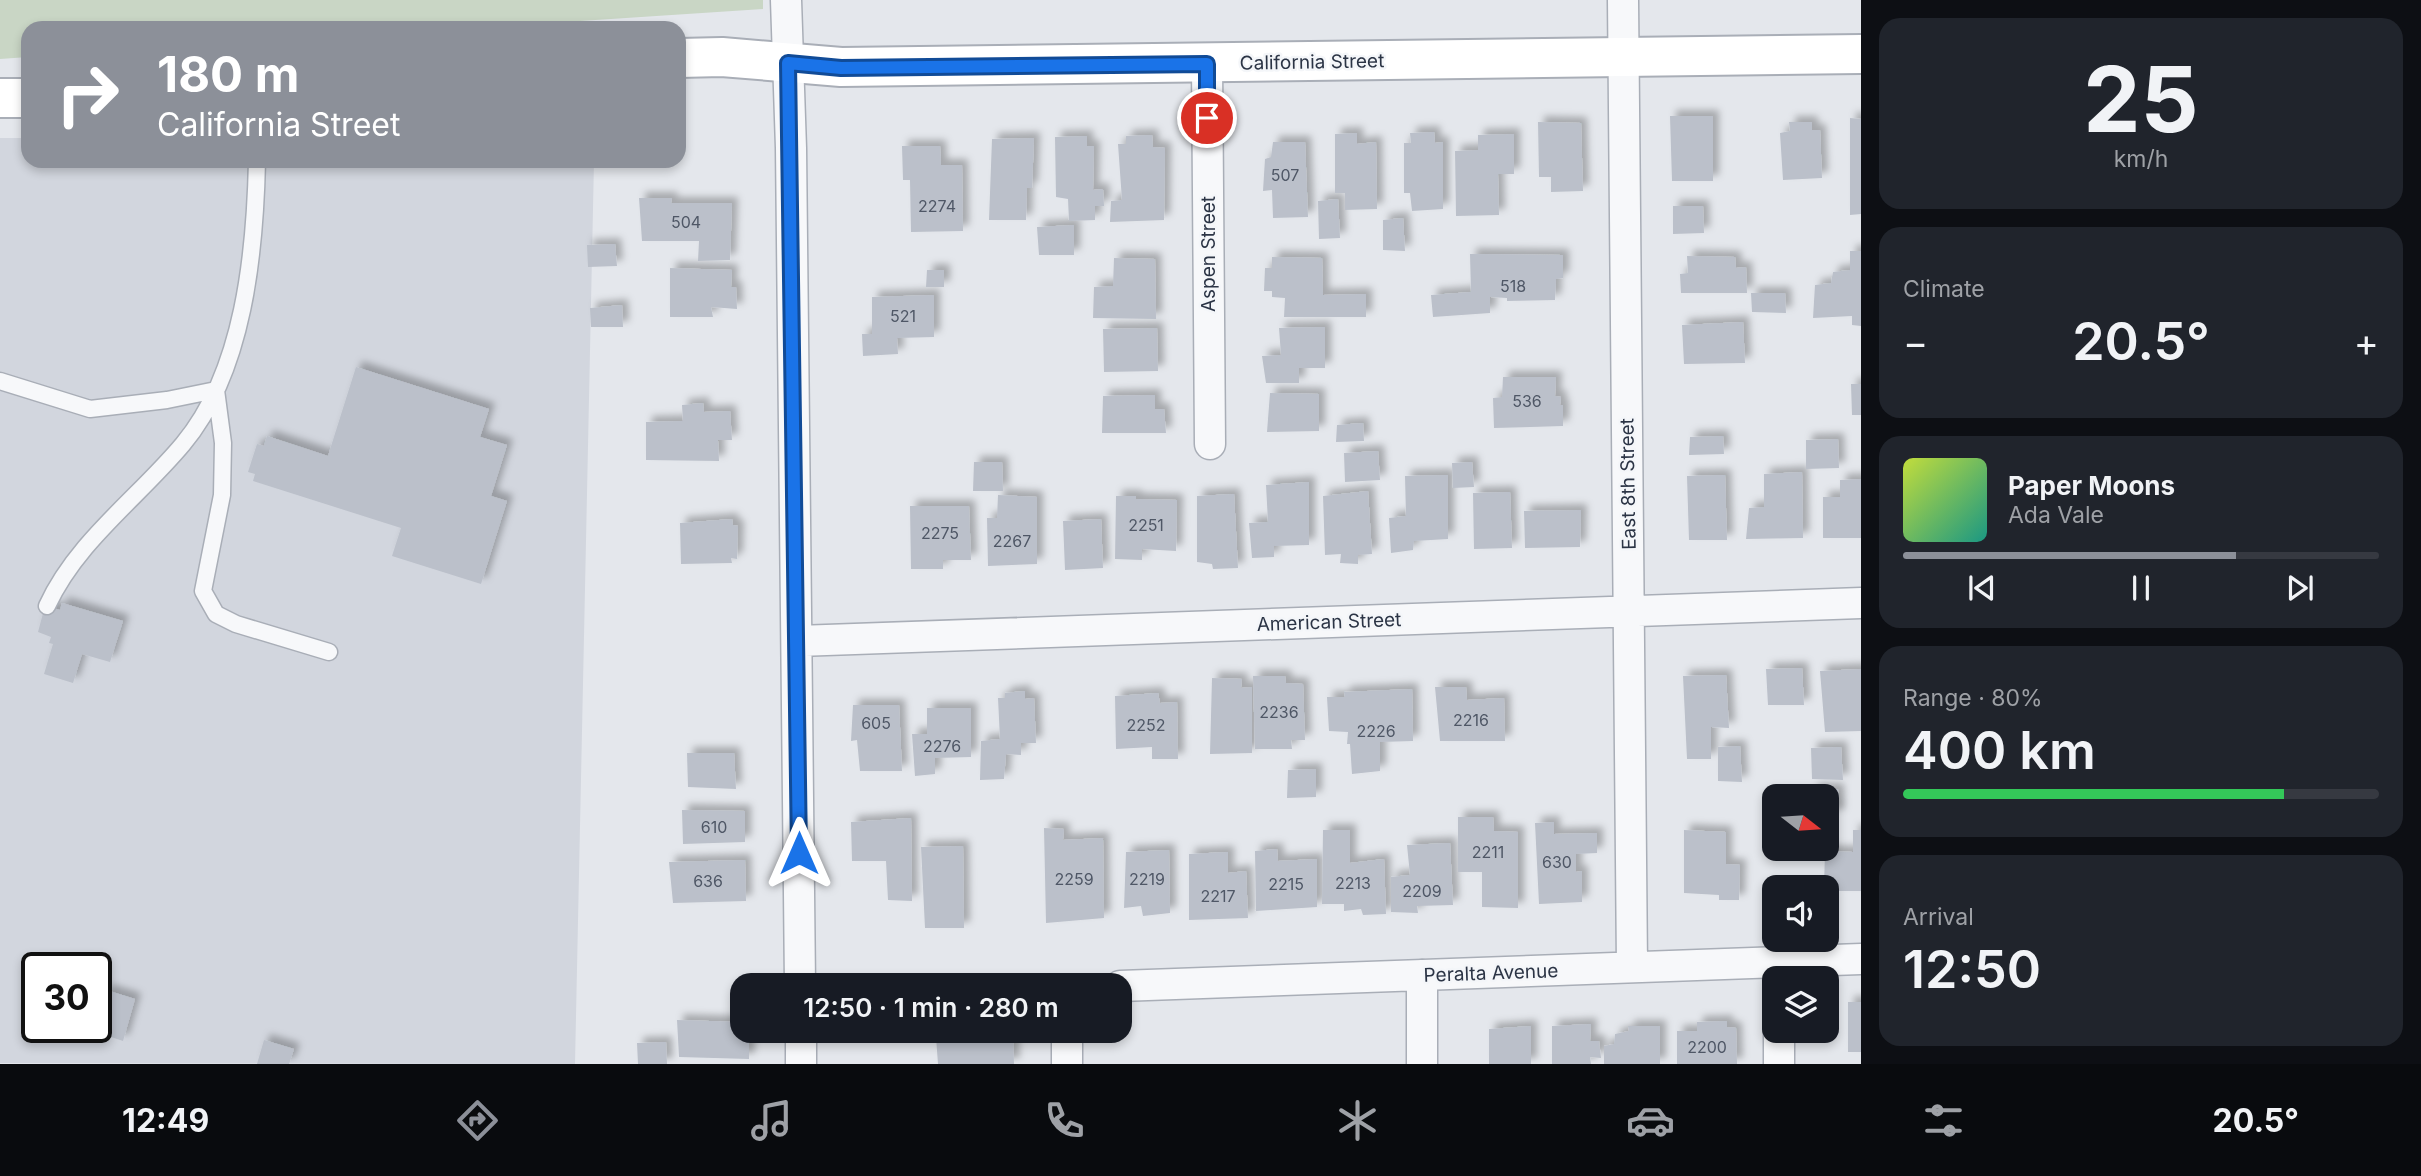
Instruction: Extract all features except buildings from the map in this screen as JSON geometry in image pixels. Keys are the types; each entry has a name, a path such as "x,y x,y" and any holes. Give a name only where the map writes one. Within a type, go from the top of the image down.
{"street":[{"path":"786,0 798,641 800,973"},
{"name":"East 8th Street","path":"1623,0 1632,967"},
{"name":"California Street","path":"686,58 722,57 841,68 1861,54"},
{"name":"Aspen Street","path":"1207,64 1210,444"},
{"path":"0,98 21,98"},
{"name":"American Street","path":"798,641 1861,603"},
{"name":"Peralta Avenue","path":"1808,966 1861,959"},
{"name":"Peralta Avenue","path":"1132,986 1632,967 1762,970"},
{"path":"1422,975 1422,1064"},
{"path":"801,1043 801,1064"},
{"path":"1067,1043 1067,1064"},
{"path":"1779,1043 1779,1064"}],"lane":[{"path":"47,607 55,590 101,529 183,444 199,422 216,390 229,357 249,269 257,168"},
{"path":"0,381 90,409 167,400 216,390"},
{"path":"216,390 223,443 222,495 203,591 216,614 236,624 329,652"}],"shaded area":[{"path":"0,138 21,138 21,168 594,168 575,1064 0,1063"}],"green space":[{"path":"0,0 763,0 763,9 580,21 21,21 21,58 0,59"}],"route":[{"path":"799,853 788,63 841,68 1207,64 1207,118"}]}
